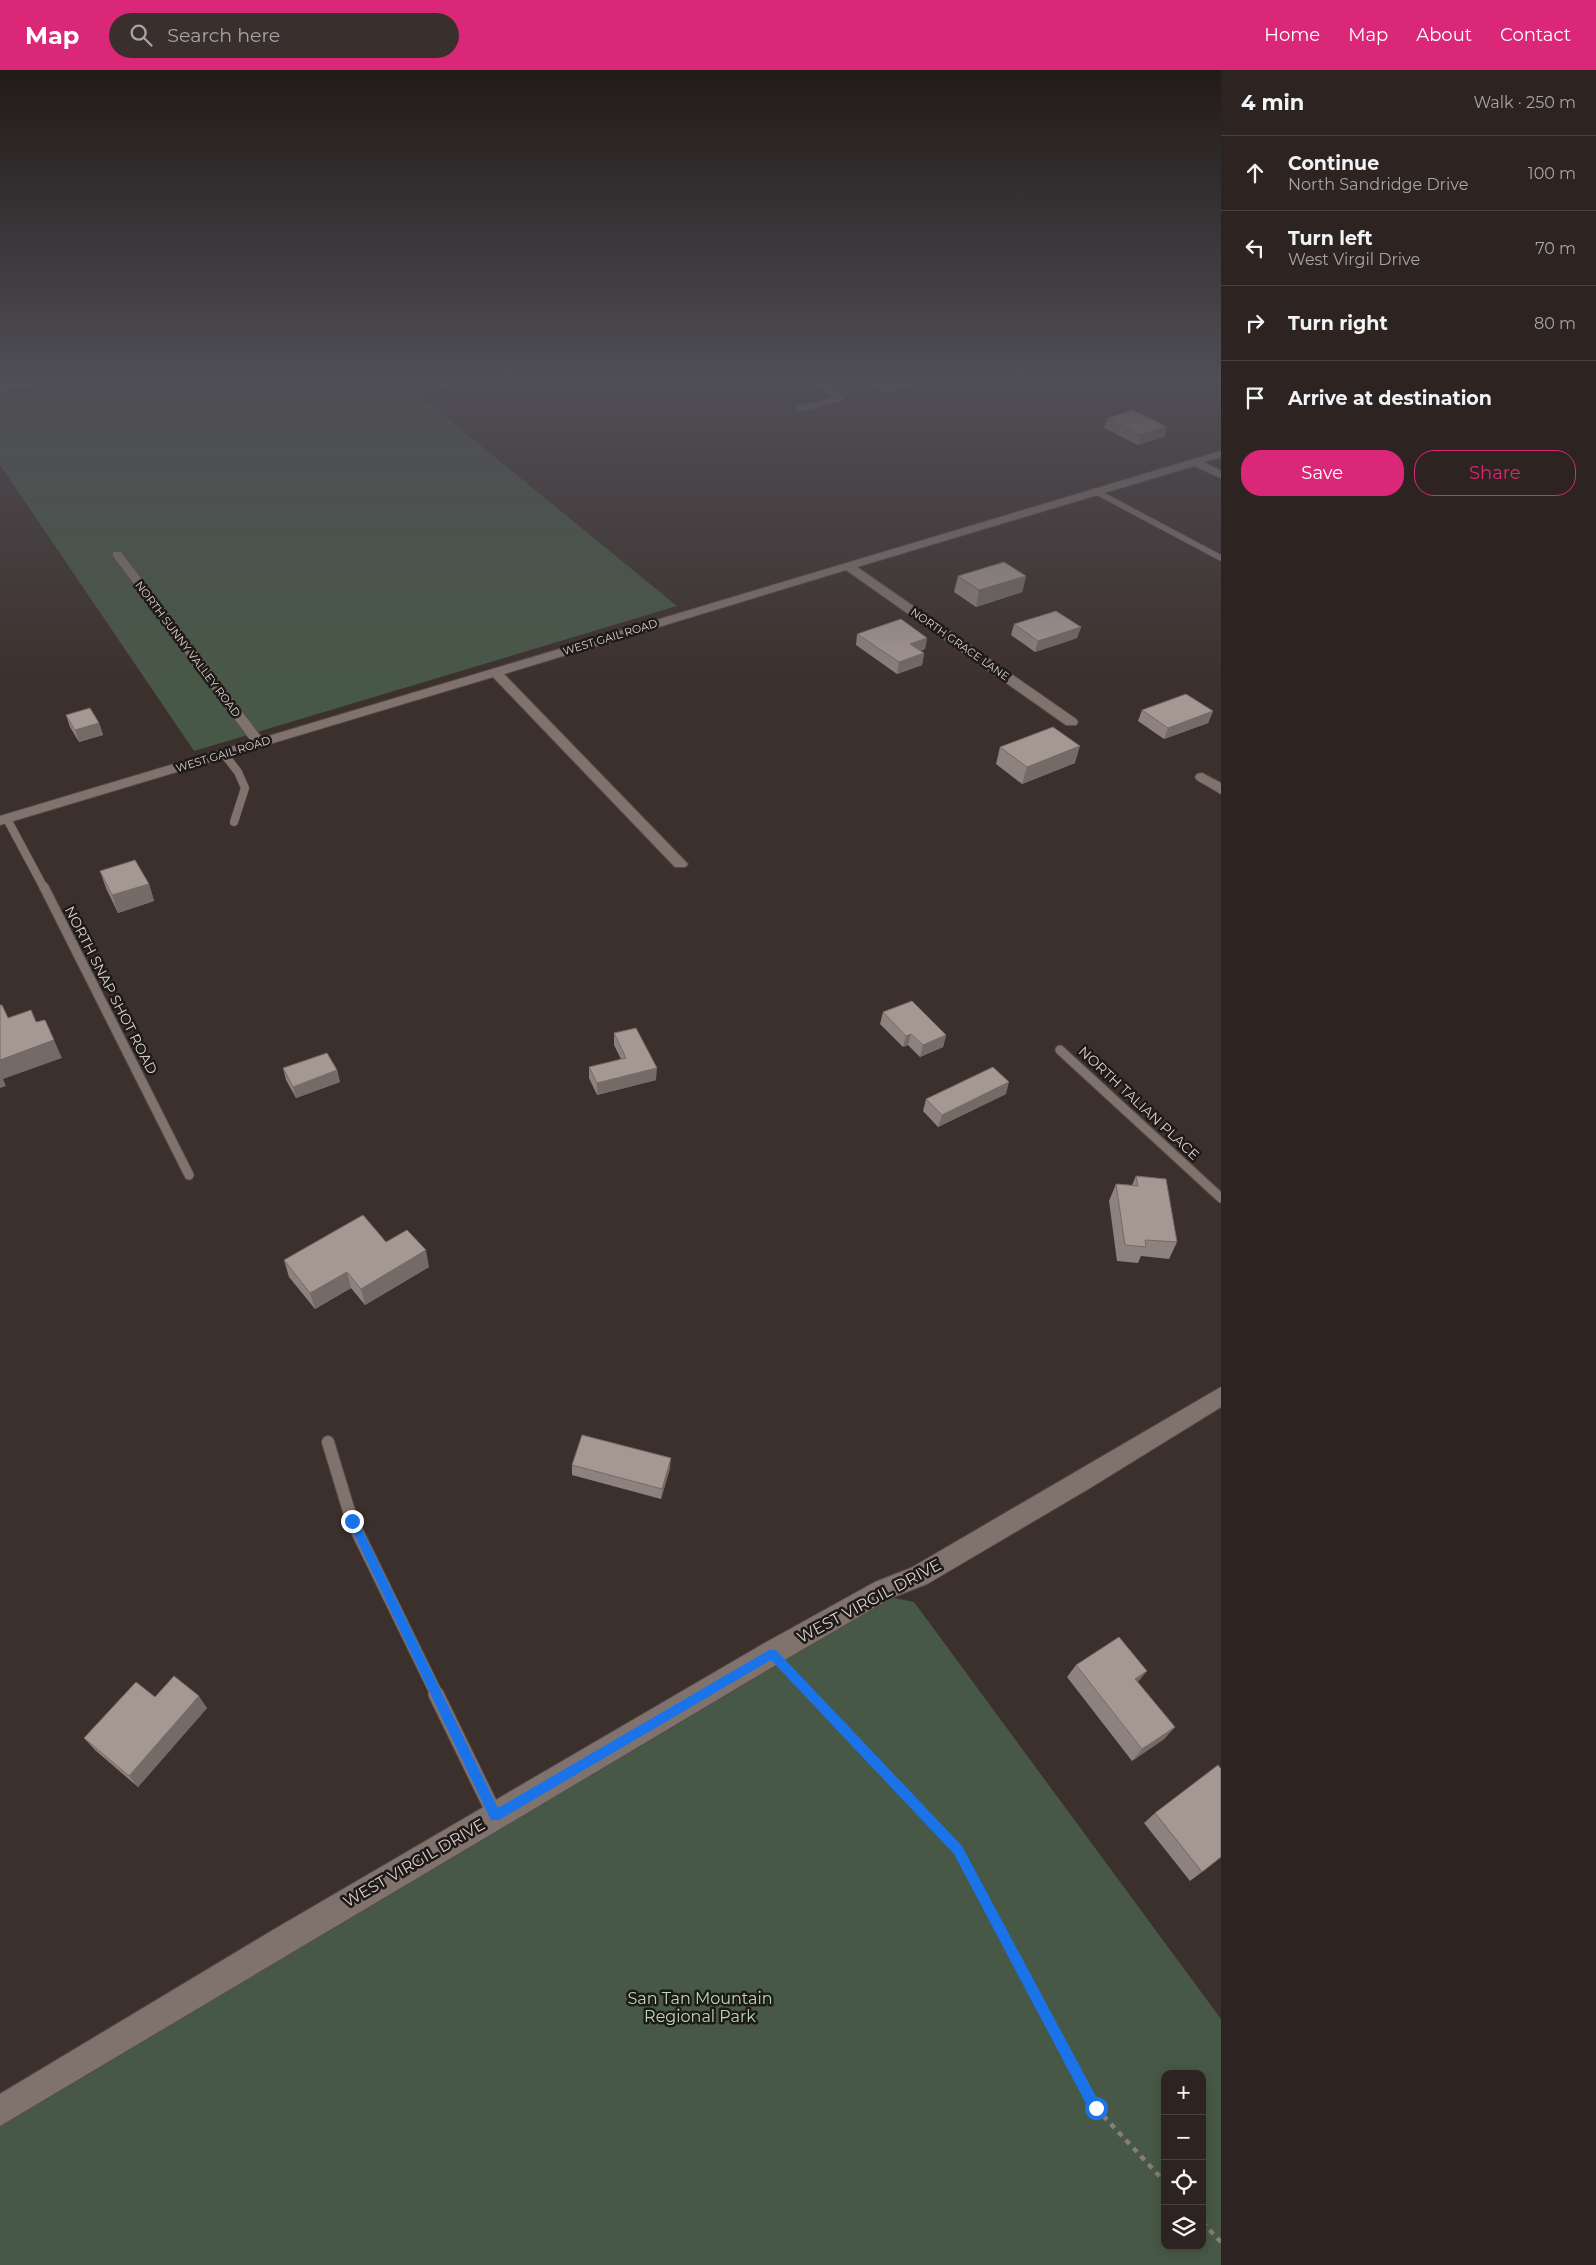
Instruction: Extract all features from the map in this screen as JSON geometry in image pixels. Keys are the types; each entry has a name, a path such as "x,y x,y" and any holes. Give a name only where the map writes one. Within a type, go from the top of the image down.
{"street":[{"name":"WEST GAIL ROAD","path":"4,820 1118,484"},
{"name":"NORTH SUNNY VALLEY ROAD","path":"117,554 259,743"},
{"name":"NORTH GRACE LANE","path":"848,566 1071,722"},
{"path":"495,672 680,864"},
{"path":"1202,777 1221,790"},
{"name":"WEST VIRGIL DRIVE","path":"0,2111 772,1653 883,1590 919,1576 1082,1481 1221,1396"}],"lane":[{"path":"1095,491 1221,558"},
{"path":"224,754 238,772 245,788 234,822"},
{"name":"NORTH SNAP SHOT ROAD","path":"4,820 41,881 189,1175"},
{"name":"NORTH TALIAN PLACE","path":"1060,1050 1221,1198"},
{"path":"328,1442 352,1521 495,1816"}],"path":[{"path":"772,1653 958,1850 1096,2108 1161,2178"},
{"path":"1206,2226 1221,2242"}],"green space":[{"path":"13,484 528,484 677,606 194,751"},
{"name":"San Tan Mountain Regional Park","path":"889,1597 914,1602 1221,2019 1221,2265 0,2265 0,2116 725,1696"}],"building":[{"path":"1004,562 1026,576 979,590 958,576"},
{"path":"1056,611 1081,627 1038,641 1014,624"},
{"path":"901,619 927,638 910,644 924,653 899,662 857,634"},
{"path":"1186,694 1213,711 1168,728 1142,710"},
{"path":"90,708 99,723 75,730 66,715"},
{"path":"1053,727 1080,746 1027,767 1000,747"},
{"path":"135,860 149,884 112,895 100,871"},
{"path":"912,1001 946,1035 923,1045 911,1034 906,1036 883,1012"},
{"path":"0,1005 2,1005 8,1018 31,1010 36,1022 45,1020 54,1040 0,1060"},
{"path":"636,1028 657,1068 597,1083 589,1067 626,1058 614,1033"},
{"path":"327,1053 337,1070 293,1087 283,1068"},
{"path":"993,1067 1009,1082 942,1115 926,1099"},
{"path":"1136,1176 1166,1179 1177,1242 1145,1240 1146,1247 1125,1245 1116,1184 1138,1186"},
{"path":"363,1215 386,1242 407,1230 426,1250 361,1289 347,1272 310,1293 284,1260"},
{"path":"582,1435 671,1458 662,1489 572,1465"},
{"path":"1119,1637 1147,1671 1135,1679 1175,1727 1142,1749 1076,1665"},
{"path":"174,1676 199,1696 129,1776 84,1738 136,1682 155,1697"},
{"path":"1218,1765 1221,1769 1221,1857 1202,1872 1155,1813"}],"route":[{"path":"352,1521 495,1816 772,1653 958,1850 1096,2108"}]}
